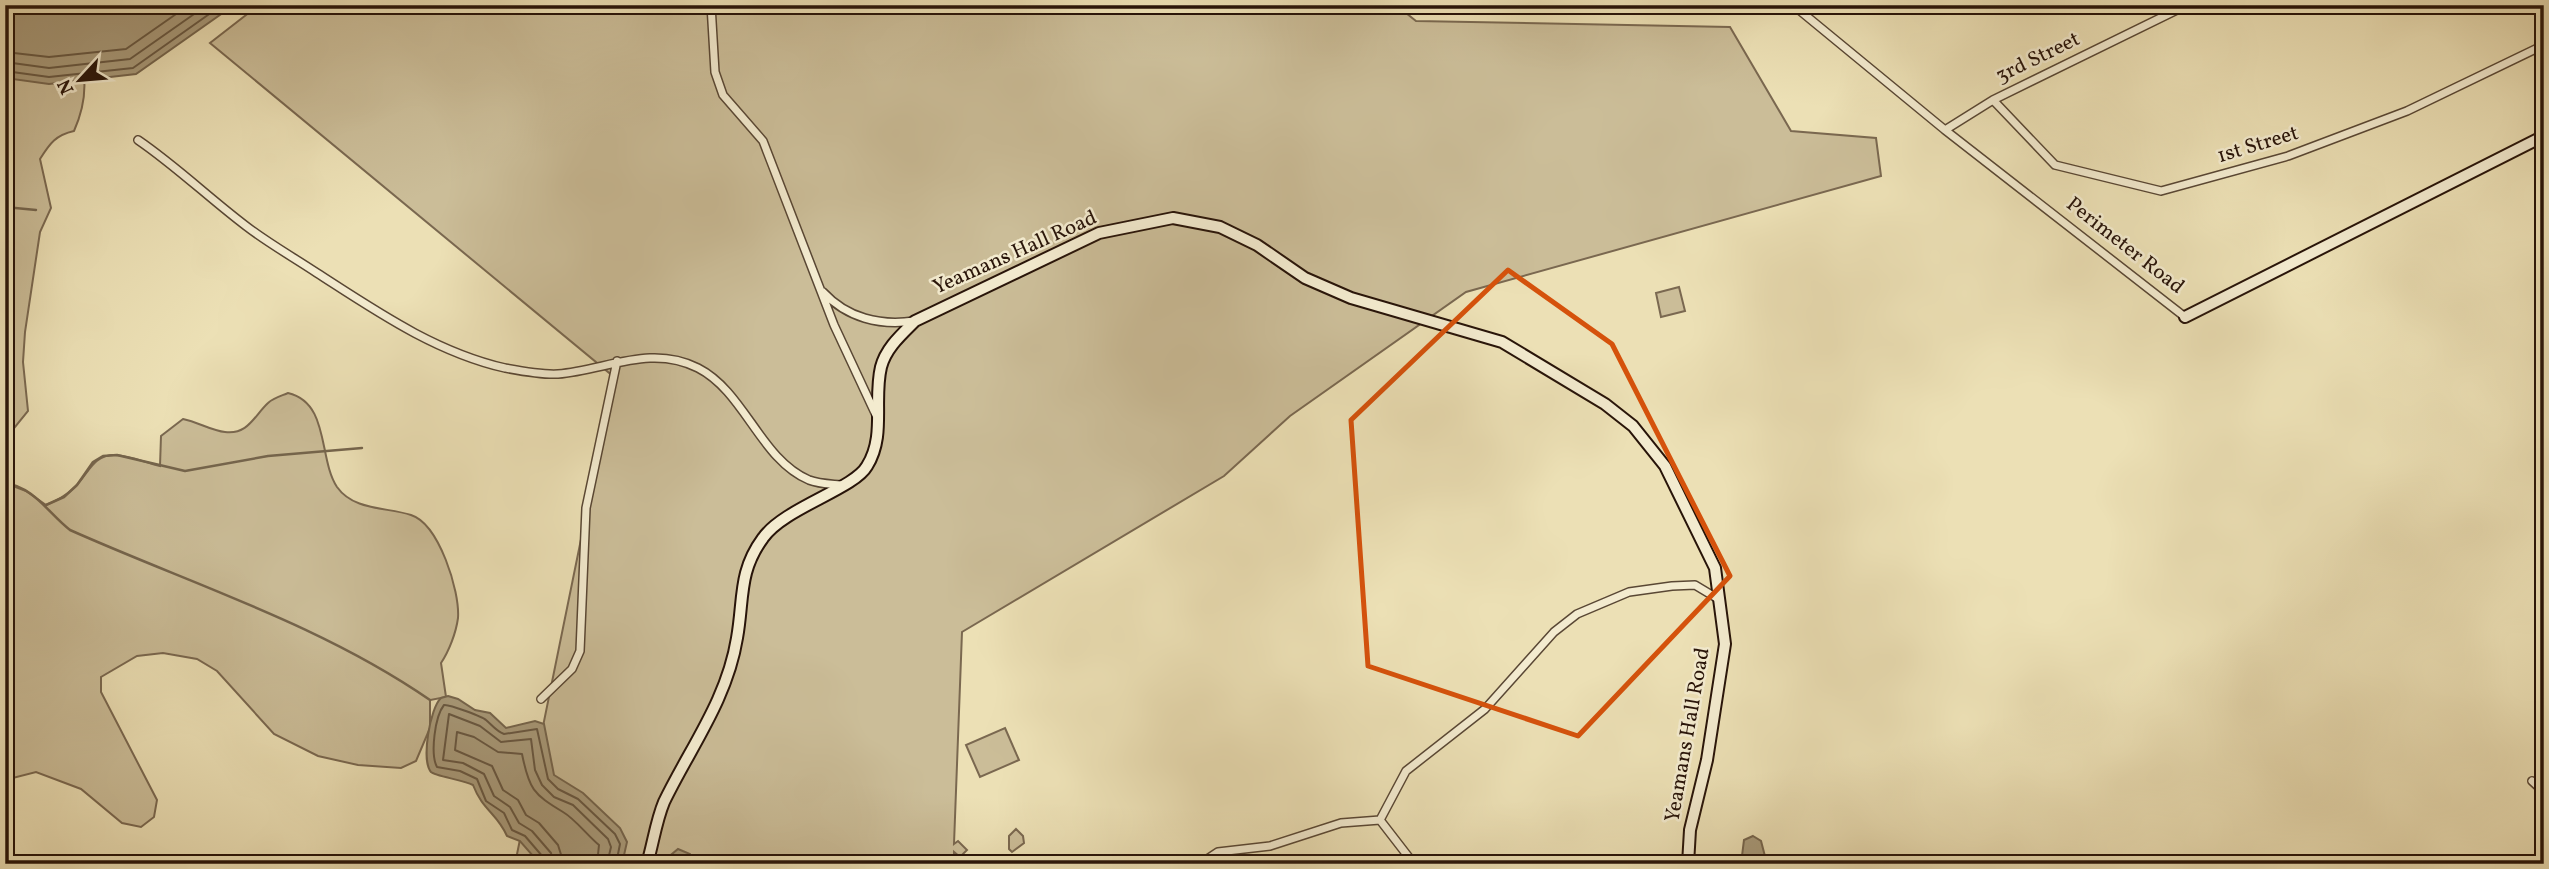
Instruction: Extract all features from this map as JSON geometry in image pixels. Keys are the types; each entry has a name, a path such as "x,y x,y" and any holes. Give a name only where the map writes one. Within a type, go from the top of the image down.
{"street":[{"path":"711,5 715,72 723,95 763,141 818,287 878,419"},
{"name":"Perimeter Road","path":"1793,5 1945,130 2185,317 2544,136"},
{"name":"3rd Street","path":"1945,130 1993,100 2187,5"},
{"name":"1st Street","path":"1993,100 2055,165 2161,191 2288,156 2407,111 2544,45"},
{"path":"138,140 244,225 390,321 438,345 507,368 558,374 617,361 678,360 700,369 719,383 779,457 799,475 813,482 841,485"},
{"name":"Yeamans Hall Road","path":"647,864 663,805 722,692 737,639 747,561 765,534 804,505 867,468 878,437 881,366 892,343 915,321 1098,233 1173,218 1220,227 1257,245 1305,278 1351,298 1502,342 1605,404 1633,426 1665,466 1715,568 1725,645 1707,760 1690,830 1688,864"},
{"path":"818,287 857,316 896,324 915,321"},
{"path":"541,699 572,669 580,651 586,508 617,361"},
{"path":"1380,820 1406,771 1485,709 1554,632 1577,614 1629,592 1672,586 1695,585 1720,600"},
{"path":"2532,781 2544,792"},
{"path":"1200,864 1218,852 1269,846 1340,823 1380,820"},
{"path":"1380,820 1414,864"}],"highlighted area":[{"path":"1508,270 1612,344 1730,576 1578,736 1368,666 1351,420"}],"shaded area":[{"path":"259,5 1396,5 1416,21 1730,27 1791,131 1876,138 1881,176 1466,292 1290,416 1224,476 962,632 954,844 958,841 967,850 960,857 954,852 954,864 515,864 614,377 210,43"},
{"path":"5,58 84,77 84,84 83,105 74,131 54,140 40,159 51,208 40,232 25,332 23,362 28,411 11,432 5,435"},
{"path":"1679,287 1685,311 1661,317 1656,293"},
{"path":"288,393 311,408 317,419 331,475 344,495 362,504 402,512 421,521 439,544 446,560 458,606 458,618 452,642 441,663 446,697 430,700 430,728 416,761 401,768 358,765 318,756 274,734 217,671 197,659 163,653 137,656 101,677 101,692 157,800 154,817 141,827 122,823 81,789 36,772 5,780 5,483 26,491 46,505 72,490 92,465 102,458 116,455 160,466 161,436 183,419 220,431 239,431 250,424 270,401"},
{"path":"1005,728 1019,760 980,777 966,745"},
{"path":"1016,829 1023,836 1024,843 1012,852 1009,849 1009,836"}],"water":[{"path":"5,5 234,5 136,74 49,84 5,78"},
{"path":"448,696 475,710 490,713 506,728 535,721 544,724 554,775 583,793 620,828 627,842 622,864 540,864 520,841 507,836 481,801 473,785 431,772 427,757 430,723 441,698"},
{"path":"1753,836 1761,841 1767,864 1741,864 1744,840"},
{"path":"678,849 690,854 697,864 660,864"}],"waterway":[{"path":"5,207 36,210"},
{"path":"46,505 64,497 77,485 93,462 103,456 117,455 185,471 268,456 362,448"},
{"path":"5,483 33,495 70,530 300,627 388,673 430,700"}]}
